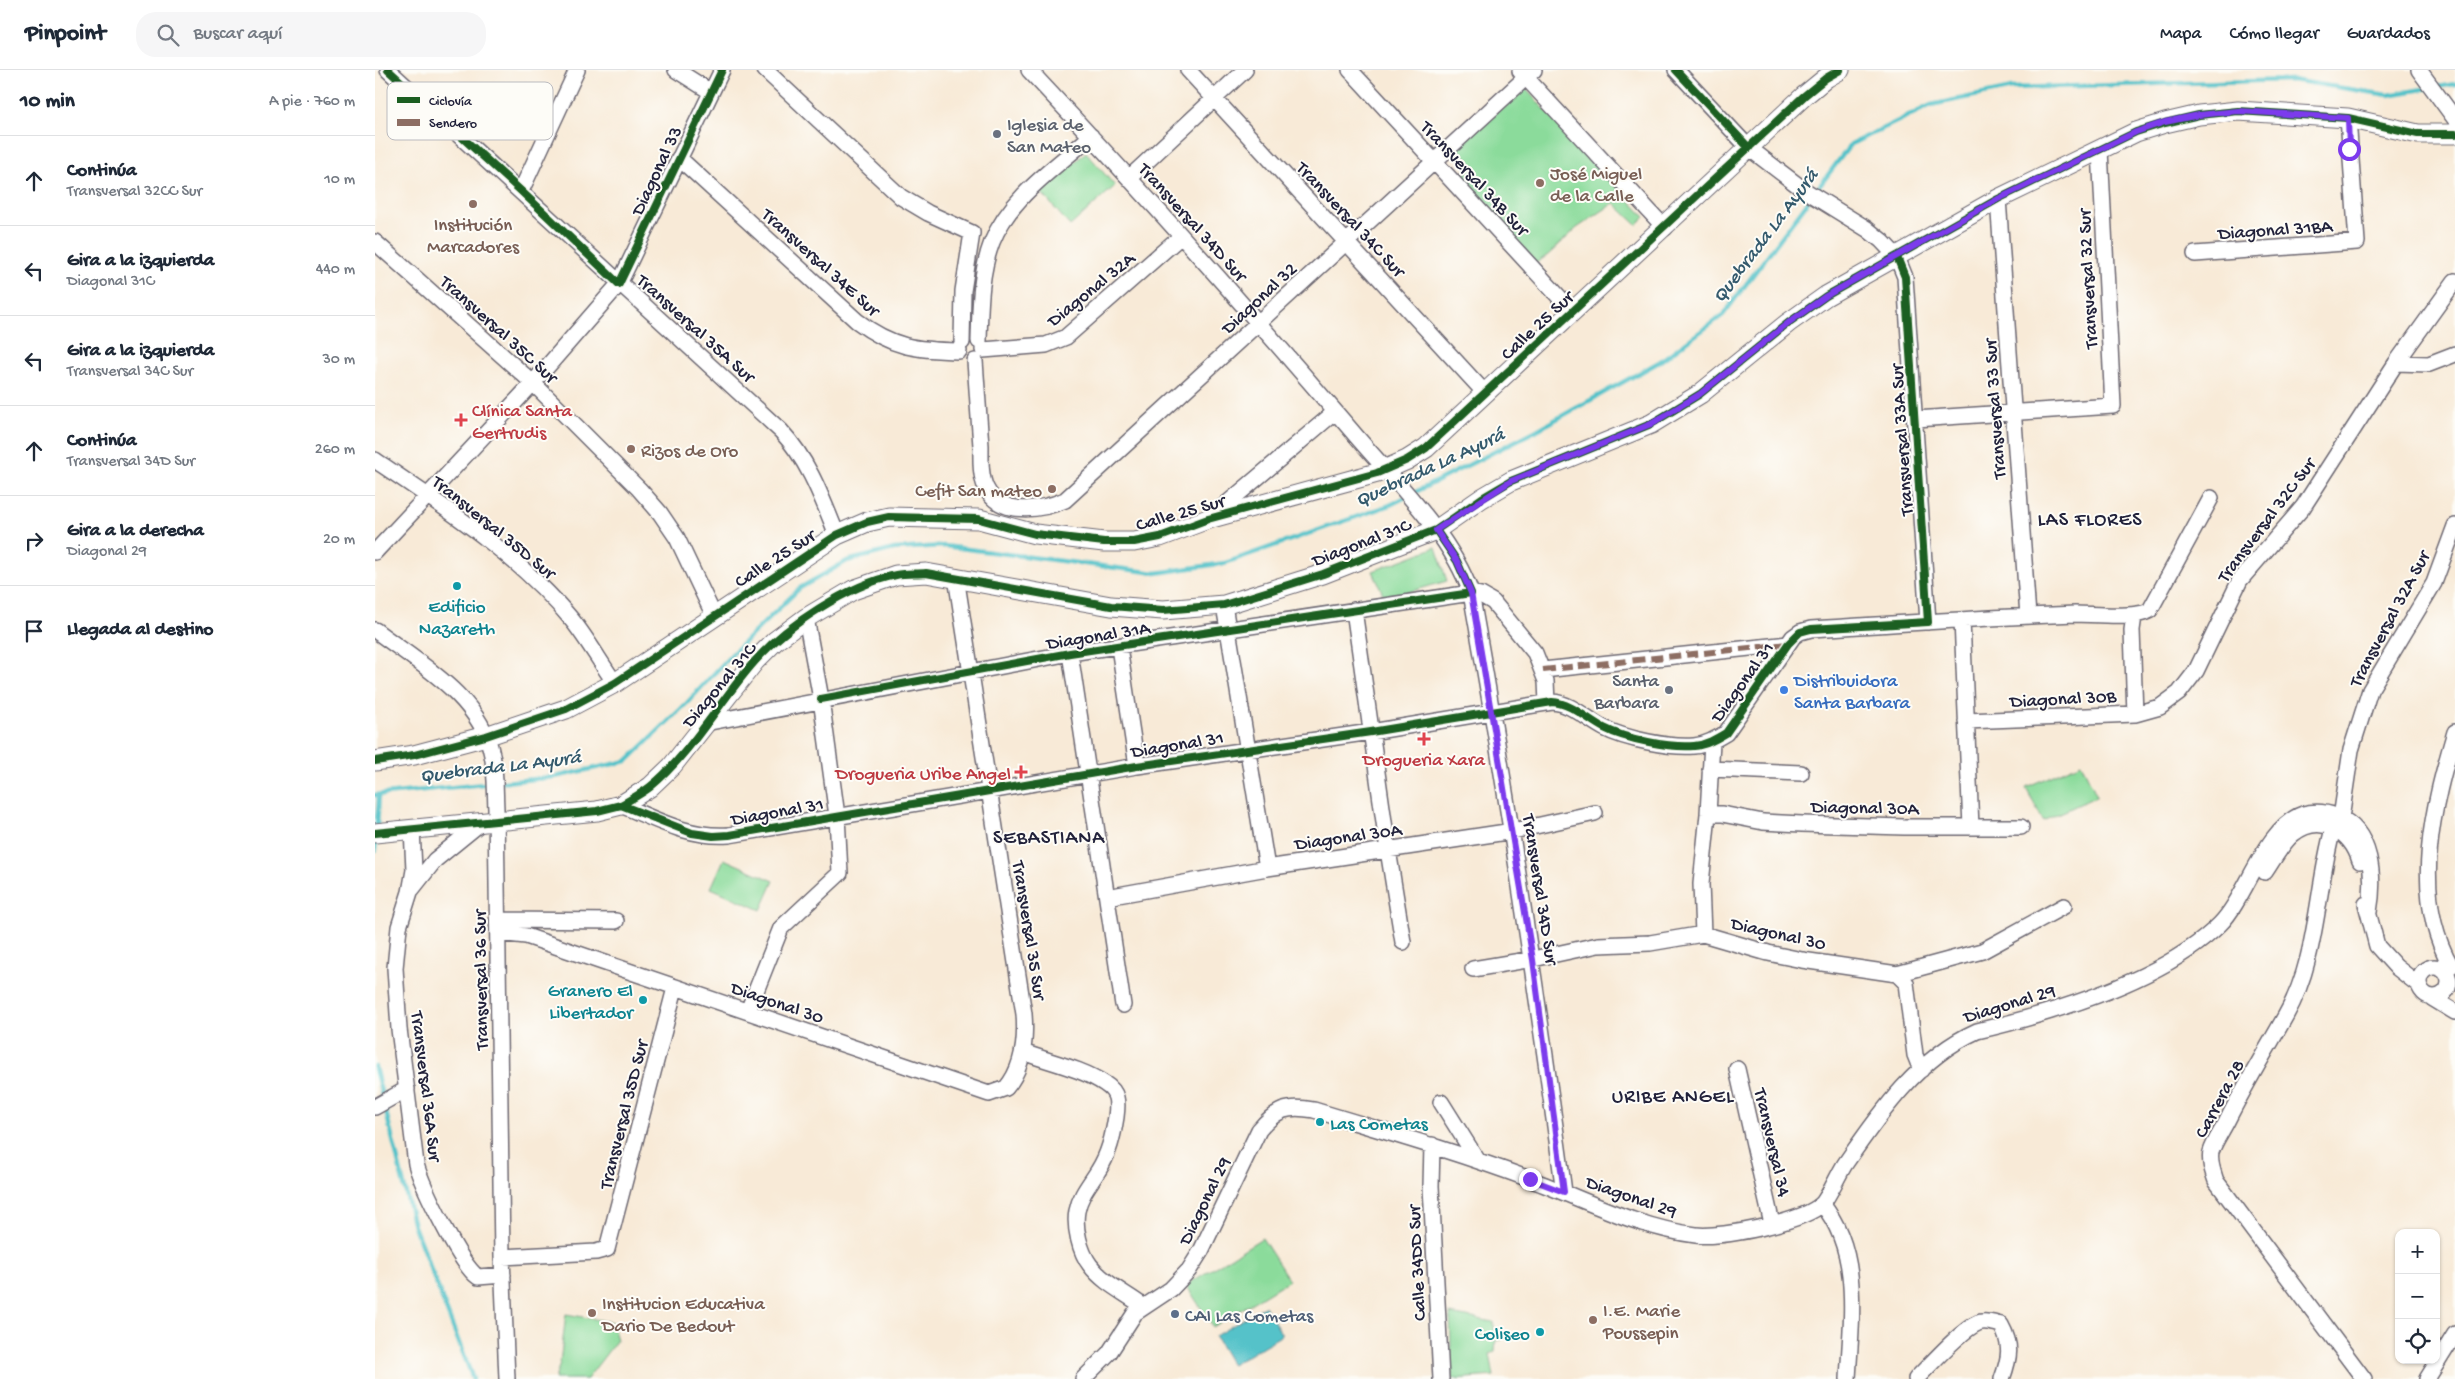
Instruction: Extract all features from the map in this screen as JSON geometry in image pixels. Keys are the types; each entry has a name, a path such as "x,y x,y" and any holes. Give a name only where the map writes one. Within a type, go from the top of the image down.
{"main road":[{"name":"Calle 25 Sur","path":"375,762 414,755 486,736 566,709 615,683 837,535 867,522 889,517 979,519 1035,534 1104,542 1134,542 1160,537 1208,519 1385,470 1426,448 1665,228 1804,96 1826,78 1840,70"},
{"name":"Diagonal 31C","path":"621,805 650,787 672,766 755,661 775,641 806,618 853,590 896,575 926,573 1111,606 1163,610 1224,605 1323,574 1436,530 1511,481 1651,424 1700,394 1788,323 1826,296 1998,199 2136,132 2165,122 2199,115 2238,111 2348,118 2418,134 2455,134"},
{"path":"380,833 597,811 621,805"}],"street":[{"name":"Transversal 35A Sur","path":"388,70 401,82"},
{"path":"553,122 577,70"},
{"path":"675,70 711,92"},
{"name":"Diagonal 33","path":"375,552 533,383 619,284 722,70"},
{"path":"765,70 901,197 928,213 972,233 963,291 961,346 965,360 979,350 980,303 984,268 992,241 1005,217 1023,195 1091,136"},
{"name":"Transversal 34D Sur","path":"1029,70 1181,236 1385,470"},
{"name":"Transversal 34C Sur","path":"1188,70 1485,393"},
{"path":"1129,178 1245,70"},
{"name":"Transversal 34B Sur","path":"1350,70 1573,312"},
{"path":"1676,70 1749,148 1804,190 1867,229 1897,257"},
{"path":"2419,70 2455,119"},
{"path":"1526,72 1665,228"},
{"name":"Diagonal 32","path":"979,350 983,476 992,497 1004,505 1015,508 1050,506 1065,500 1259,324 1434,161 1526,72"},
{"name":"Diagonal 31BA","path":"2195,254 2357,242 2348,118"},
{"name":"Transversal 35A Sur","path":"465,140 619,284 781,431 797,448 808,468 837,535"},
{"path":"521,191 545,140"},
{"name":"Transversal 32 Sur","path":"2013,412 2113,406 2099,150"},
{"name":"Transversal 34E Sur","path":"679,158 857,321 875,335 906,348 961,346 971,338 979,350"},
{"name":"Transversal 33 Sur","path":"1998,199 2028,616"},
{"name":"Diagonal 32A","path":"979,350 1046,345 1066,337 1181,236"},
{"name":"Transversal 35C Sur","path":"375,242 533,383 660,512 677,538 714,616"},
{"name":"Transversal 33A Sur","path":"1897,257 1905,277 1916,419 1928,622"},
{"name":"Transversal 32C Sur","path":"2160,707 2179,693 2195,671 2240,580 2303,507 2396,363 2455,280"},
{"path":"2396,363 2429,364 2455,354"},
{"path":"1208,519 1335,412"},
{"path":"1916,419 2013,412"},
{"name":"Transversal 35D Sur","path":"375,460 427,496 511,560 546,592 572,621 615,683"},
{"path":"1385,470 1436,530 1457,561 1471,593 1481,595 1493,602 1535,653 1543,670 1547,703"},
{"path":"2135,714 2132,630 2134,616 2144,614 2149,610 2211,498"},
{"name":"Transversal 32A Sur","path":"2337,824 2351,750 2370,690 2434,583 2455,526"},
{"name":"Transversal 35 Sur","path":"956,577 1024,1014 1025,1034 1023,1052"},
{"name":"Transversal 34D Sur","path":"1471,593 1513,831 1533,960 1564,1192"},
{"name":"Diagonal 31A","path":"705,723 821,699 1070,653 1471,593"},
{"path":"1224,605 1267,868"},
{"path":"1354,610 1387,850 1403,942"},
{"name":"Diagonal 31","path":"621,805 692,834 729,835 1247,748 1371,732 1561,702 1606,730 1626,736 1694,746 1712,742 1726,733 1788,644 1800,632 1811,629 2028,616 2105,614 2134,616"},
{"path":"748,1011 781,928 840,872 837,816 821,699 806,618"},
{"path":"1962,620 1971,827"},
{"name":"Transversal 36 Sur","path":"375,630 450,688 474,713 486,736 493,756 495,792 489,821 498,926 502,1257 507,1379"},
{"path":"1543,670 1788,644"},
{"path":"1119,647 1137,766"},
{"path":"1070,653 1123,1005"},
{"name":"Diagonal 30B","path":"1966,721 2135,714 2160,707"},
{"path":"2455,732 2439,790 2431,832 2429,867 2435,931 2450,967 2448,989 2455,1012"},
{"path":"1703,934 1701,884 1708,814 1712,742"},
{"path":"1710,769 1801,773"},
{"name":"Diagonal 29","path":"1083,1379 1104,1360 1128,1322 1144,1307 1171,1290 1189,1270 1201,1251 1259,1130 1271,1117 1283,1110 1298,1107 1315,1110 1432,1146 1564,1192 1659,1229 1698,1235 1745,1232 1788,1220 1822,1204 1835,1180 1869,1128 1894,1096 1921,1070 1959,1039 1977,1031 2091,998 2149,972 2197,944 2221,924 2283,827 2303,814 2317,812 2361,837 2370,862 2369,912 2371,932 2377,946 2396,968 2420,979"},
{"name":"Diagonal 30A","path":"1107,897 1267,868 1513,831 1595,813"},
{"name":"Diagonal 30A","path":"1708,814 1723,814 1763,822 1802,824 2021,826"},
{"name":"Transversal 36A Sur","path":"410,892 435,860 489,821"},
{"name":"Carrera 28","path":"2337,824 2322,876 2310,950 2300,985 2287,1013 2215,1143 2211,1152 2211,1166 2216,1181 2364,1379"},
{"name":"Transversal 36A Sur","path":"409,830 414,870 410,892 399,927 395,968 399,1029 412,1145 422,1185 466,1264 473,1274 478,1277 503,1275"},
{"name":"Diagonal 30","path":"1473,969 1533,960 1598,945 1650,943 1703,934 1768,953 1897,974 1982,951 2064,906"},
{"path":"525,920 522,928 526,936"},
{"path":"498,926 525,920 616,921"},
{"name":"Diagonal 30","path":"498,926 989,1094 1000,1092 1010,1083 1023,1052"},
{"path":"2450,967 2433,967 2420,979 2426,996 2455,1012"},
{"path":"1897,974 1906,983 1915,1055 1921,1070"},
{"name":"Transversal 35D Sur","path":"502,1257 597,1252 607,1249 675,988"},
{"path":"2432,998 2439,997 2448,989"},
{"path":"1023,1052 1072,1069 1104,1083 1115,1093 1117,1107 1110,1145 1099,1171 1084,1190 1077,1210 1077,1220 1081,1248 1089,1264 1103,1279 1129,1294 1144,1307"},
{"name":"Transversal 34","path":"1737,1069 1772,1224"},
{"path":"381,1104 407,1089"},
{"path":"1441,1102 1478,1161"},
{"name":"Calle 34DD Sur","path":"1432,1146 1431,1186 1441,1379"},
{"path":"1822,1204 1835,1218 1844,1242 1849,1264 1851,1329 1849,1379"},
{"path":"1916,1379 1978,1322 2001,1324 2009,1340 2006,1368 2002,1379"},
{"path":"2427,1379 2455,1334"}],"green space":[{"name":"José Miguel de la Calle","path":"1524,87 1645,217 1637,225 1614,203 1577,228 1548,255 1533,265 1450,170 1467,173 1470,160 1455,148"},
{"path":"1086,152 1115,186 1070,226 1041,192"},
{"path":"1436,547 1447,581 1385,599 1373,571"},
{"path":"2081,763 2097,796 2043,821 2026,787"},
{"path":"724,859 774,881 761,910 711,888"},
{"path":"1262,1238 1289,1280 1213,1327 1186,1285"},
{"path":"566,1314 612,1322 617,1340 587,1379 555,1379 560,1363"},
{"path":"1450,1314 1494,1322 1494,1329 1502,1334 1502,1340 1496,1340 1495,1352 1490,1354 1494,1376 1452,1379"}],"water":[{"path":"1265,1306 1282,1335 1232,1365 1215,1336"}],"waterway":[{"name":"Quebrada La Ayurá","path":"375,795 555,777 627,761 800,588 847,561 894,549 944,546 1156,573 1225,563 1390,505 1535,431 1659,362 1723,315 1851,144 1931,105 2012,88 2291,80 2388,95 2429,88"},
{"name":"Quebrada La Ayurá","path":"2437,87 2455,84"},
{"path":"377,827 379,795"},
{"path":"375,851 376,837"},
{"path":"375,1067 414,1226 473,1379"}],"marked path":[{"path":"1543,670 1788,644"}],"cycle path":[{"path":"388,70 401,82"},
{"path":"465,140 619,284 722,70"},
{"path":"1676,70 1749,148"},
{"path":"375,761 414,755 486,736 566,709 615,683 837,535 867,522 889,517 979,519 1035,534 1104,542 1134,542 1160,537 1208,519 1377,473 1407,460 1426,448 1804,96 1826,78 1840,70"},
{"path":"621,805 647,790 678,760 742,676 768,647 819,608 877,580 900,574 926,573 1111,606 1163,610 1224,605 1323,574 1436,530 1482,498 1511,481 1651,424 1700,394 1788,323 1826,296 1998,199 2136,132 2199,115 2238,111 2348,118 2418,134 2455,134"},
{"path":"375,833 597,811 621,805 692,833 713,836 729,835 1137,766 1371,732 1552,702 1566,705 1604,728 1635,739 1684,746 1707,743 1726,733 1788,644 1800,632 1811,629 1928,622 1905,277 1897,257"},
{"path":"821,699 1070,653 1471,593 1457,561 1436,530"}],"place":[{"name":"Iglesia de San Mateo","path":"997,134"},
{"name":"José Miguel de la Calle","path":"1540,183"},
{"name":"Institución Marcadores","path":"473,204"},
{"name":"Clínica Santa Gertrudis","path":"461,420"},
{"name":"Rizos de Oro","path":"631,449"},
{"name":"Cefit San mateo","path":"1052,489"},
{"name":"Edificio Nazareth","path":"457,586"},
{"name":"Santa Barbara","path":"1669,690"},
{"name":"Distribuidora Santa Barbara","path":"1784,690"},
{"name":"Drogueria Xara","path":"1424,739"},
{"name":"Drogueria Uribe Angel","path":"1021,772"},
{"name":"Granero El Libertador","path":"643,1000"},
{"name":"Las Cometas","path":"1320,1122"},
{"name":"Institucion Educativa Dario De Bedout","path":"592,1313"},
{"name":"CAI Las Cometas","path":"1175,1314"},
{"name":"I.E. Marie Poussepin","path":"1593,1320"},
{"name":"Coliseo","path":"1540,1332"}],"district":[{"name":"LAS FLORES","path":"2090,518"},
{"name":"SEBASTIANA","path":"1049,836"},
{"name":"URIBE ANGEL","path":"1673,1095"}],"route":[{"path":"1530,1179 1564,1192 1533,960 1513,831 1471,593 1457,561 1436,530 1482,498 1511,481 1651,424 1700,394 1788,323 1826,296 1998,199 2136,132 2165,122 2199,115 2238,111 2348,118 2349,149"}]}
